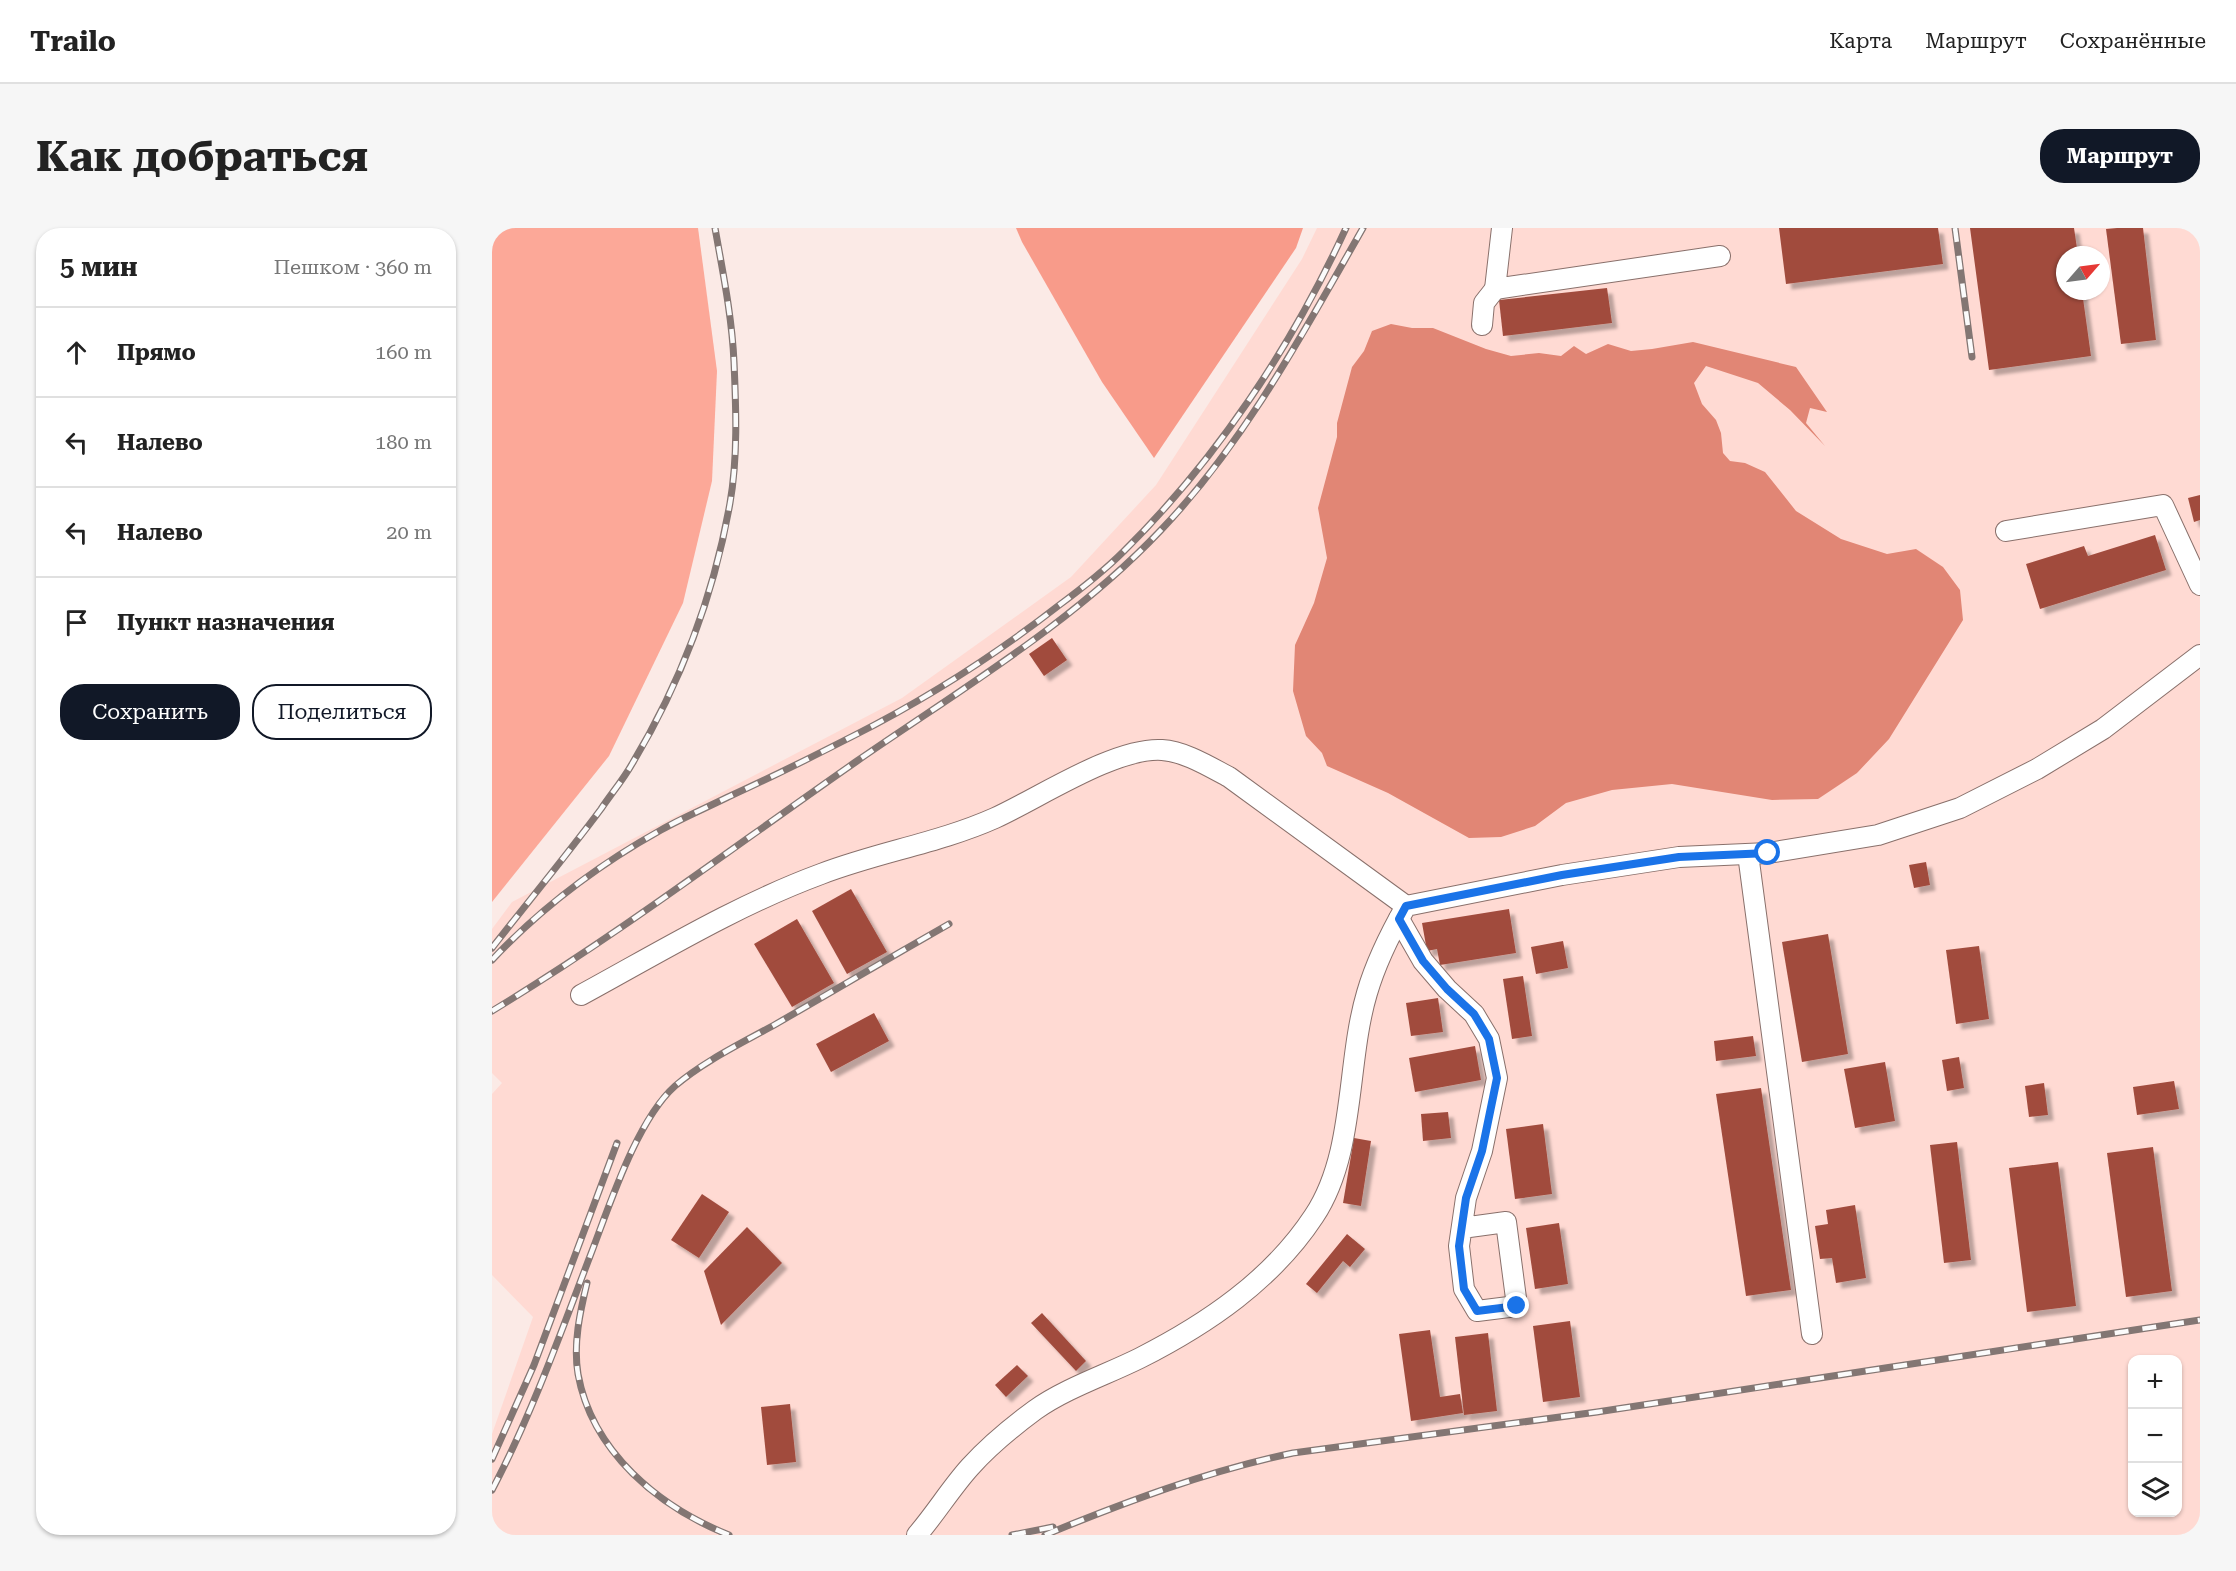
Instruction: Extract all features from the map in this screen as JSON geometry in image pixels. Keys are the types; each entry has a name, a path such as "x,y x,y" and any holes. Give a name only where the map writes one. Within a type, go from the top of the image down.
{"street":[{"path":"1482,325 1484,303 1495,289 1502,228"},
{"path":"1495,289 1720,256"},
{"path":"2006,531 2163,505 2200,585"},
{"path":"917,1535 970,1467 997,1440 1036,1409 1190,1331 1236,1300 1283,1256 1314,1216 1333,1175 1342,1141 1367,994 1388,936 1402,912 1562,875 1679,857 1768,853 1878,835 1960,808 2037,769 2103,729 2200,655"},
{"path":"581,995 735,912 821,873 923,843 993,819 1092,769 1133,753 1163,749 1198,760 1229,777 1402,912 1423,961 1447,989 1474,1014 1489,1039 1497,1078 1482,1151 1466,1198 1459,1246 1464,1289 1477,1311 1517,1306 1506,1222 1462,1228"},
{"path":"1748,854 1812,1334"}],"shaded area":[{"path":"492,228 698,228 717,371 712,481 683,603 609,756 492,902"},
{"path":"1016,228 1303,228 1296,248 1154,458 1102,382"},
{"path":"1317,228 2200,228 2200,1535 492,1535 492,1434 533,1317 492,1275 492,1094 502,1083 492,1073 492,929 512,902 902,698 1071,577 1156,485 1302,259"},
{"path":"1391,324 1412,328 1433,328 1486,349 1511,356 1539,353 1561,356 1574,346 1586,354 1608,344 1631,351 1693,342 1796,367 1827,412 1810,408 1806,423 1825,446 1790,410 1758,383 1706,366 1694,383 1702,404 1716,420 1721,433 1723,453 1730,461 1745,463 1765,472 1796,511 1841,539 1887,554 1916,549 1943,567 1960,590 1963,620 1889,739 1857,773 1818,799 1772,800 1672,784 1612,790 1566,803 1535,826 1501,837 1469,838 1388,793 1327,766 1322,753 1306,736 1293,691 1295,645 1314,603 1327,558 1318,508 1337,437 1337,423 1352,367 1364,351 1372,331"}],"building":[{"path":"1779,228 1938,228 1943,264 1786,284"},
{"path":"1970,228 2074,228 2077,246 2056,246 2056,300 2083,300 2091,356 1989,370"},
{"path":"2143,228 2156,340 2121,344 2106,229"},
{"path":"1607,288 1612,323 1503,336 1499,300"},
{"path":"2200,495 2200,520 2194,522 2188,498"},
{"path":"2155,535 2166,570 2040,609 2026,564 2084,546 2088,556"},
{"path":"1052,638 1067,660 1044,676 1029,654"},
{"path":"1926,862 1930,885 1914,888 1909,865"},
{"path":"851,889 887,952 847,974 812,911"},
{"path":"1509,909 1516,953 1440,965 1437,949 1427,951 1422,923"},
{"path":"797,919 834,983 792,1007 754,944"},
{"path":"1828,934 1848,1054 1802,1062 1782,942"},
{"path":"1563,941 1568,968 1536,974 1531,947"},
{"path":"1979,946 1989,1019 1956,1024 1946,950"},
{"path":"1523,976 1532,1036 1512,1039 1503,979"},
{"path":"1438,998 1443,1032 1411,1036 1406,1003"},
{"path":"874,1013 889,1041 831,1072 816,1044"},
{"path":"1753,1036 1756,1056 1716,1061 1714,1041"},
{"path":"1475,1046 1481,1080 1415,1092 1409,1058"},
{"path":"1959,1057 1964,1088 1947,1091 1942,1060"},
{"path":"1885,1062 1895,1121 1855,1128 1844,1069"},
{"path":"2174,1081 2179,1109 2137,1115 2133,1087"},
{"path":"2044,1083 2048,1115 2029,1117 2025,1086"},
{"path":"1761,1088 1791,1290 1746,1296 1716,1094"},
{"path":"1448,1112 1451,1138 1423,1141 1421,1114"},
{"path":"1543,1124 1552,1194 1515,1199 1506,1129"},
{"path":"1354,1138 1371,1141 1361,1206 1343,1203"},
{"path":"1957,1142 1971,1260 1944,1263 1930,1145"},
{"path":"2153,1147 2172,1291 2126,1297 2107,1153"},
{"path":"2058,1162 2076,1306 2027,1312 2009,1168"},
{"path":"702,1194 729,1212 699,1258 671,1240"},
{"path":"1855,1205 1866,1278 1836,1283 1832,1258 1820,1259 1815,1226 1828,1224 1826,1210"},
{"path":"1559,1223 1568,1284 1535,1289 1526,1228"},
{"path":"747,1227 782,1263 721,1325 704,1271"},
{"path":"1347,1234 1365,1249 1350,1267 1343,1261 1317,1293 1306,1284"},
{"path":"1042,1313 1086,1361 1076,1371 1031,1323"},
{"path":"1570,1321 1580,1397 1543,1402 1533,1326"},
{"path":"1430,1330 1440,1397 1460,1394 1463,1413 1411,1421 1399,1334"},
{"path":"1488,1333 1497,1411 1464,1415 1455,1337"},
{"path":"1017,1365 1028,1376 1006,1397 995,1385"},
{"path":"790,1404 796,1462 767,1465 761,1407"}],"railway":[{"path":"492,948 588,827 628,770 649,734 680,671 705,605 730,503 735,450 733,345 715,228"},
{"path":"492,960 550,905 615,858 669,826 838,744 933,692 1009,642 1100,573 1158,516 1221,439 1250,399 1302,315 1346,228"},
{"path":"492,1011 631,921 857,761 976,681 1054,625 1127,564 1191,496 1246,423 1295,346 1363,228"},
{"path":"1955,228 1972,357"},
{"path":"492,1490 507,1461 545,1372 626,1164 661,1101 675,1086 711,1060 949,924"},
{"path":"492,1459 534,1365 617,1143"},
{"path":"587,1283 576,1351 578,1374 586,1402 598,1428 613,1452 654,1492 678,1509 729,1535"},
{"path":"1045,1535 1167,1488 1261,1460 1293,1453 1597,1412 2200,1320"},
{"path":"1012,1535 1053,1527"}],"route":[{"path":"1517,1306 1477,1311 1464,1289 1459,1246 1466,1198 1482,1151 1497,1078 1489,1039 1474,1014 1447,989 1423,961 1399,919 1406,906 1562,875 1679,857 1768,853"}]}
